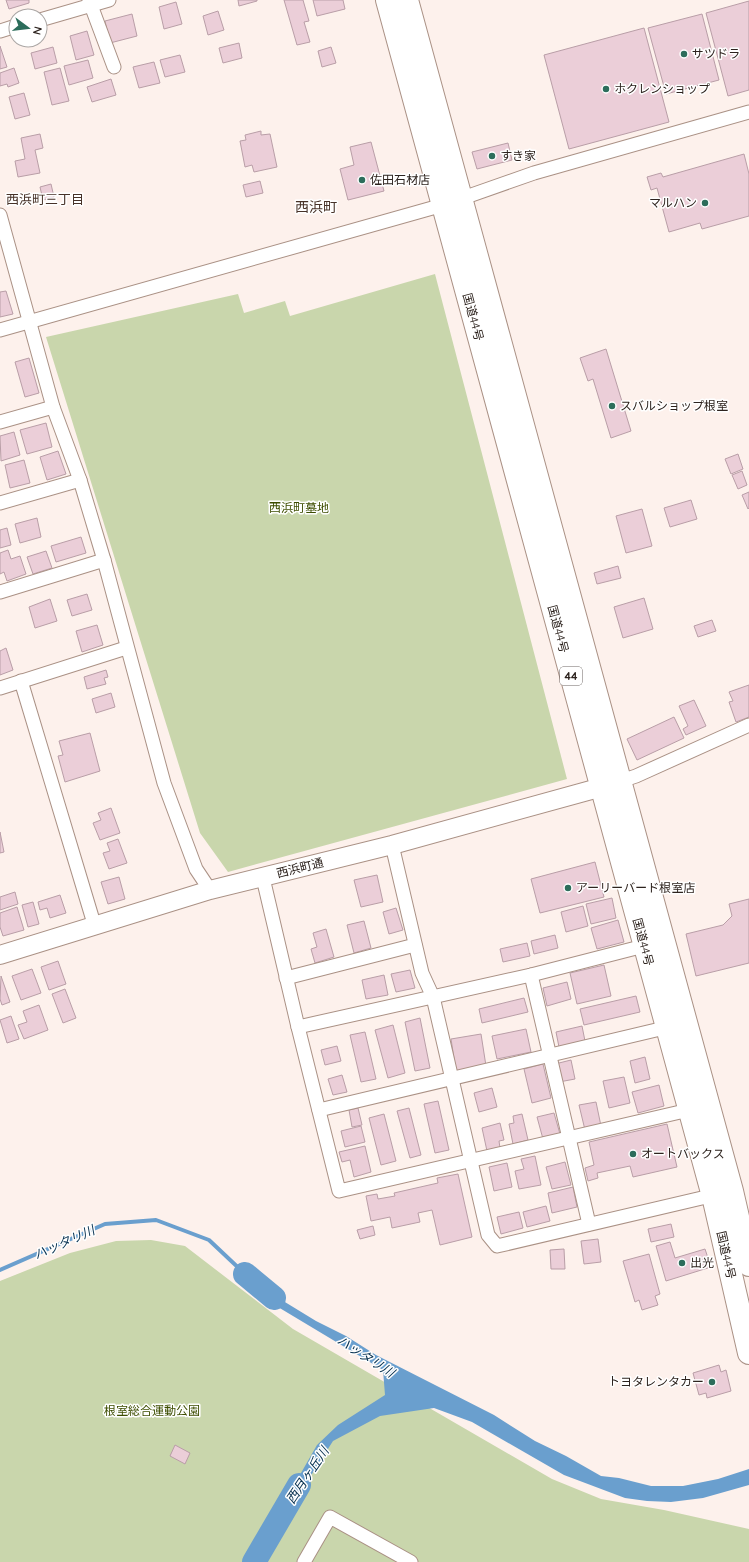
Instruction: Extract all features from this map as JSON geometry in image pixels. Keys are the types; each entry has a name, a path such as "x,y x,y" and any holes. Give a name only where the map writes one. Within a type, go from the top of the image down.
{"highway":[{"name":"国道44号","path":"387,0 452,201"},
{"name":"国道44号","path":"407,0 452,201 722,1194 749,1353"},
{"name":"国道44号","path":"611,784 644,946 676,1025 689,1110 749,1265"}],"street":[{"path":"48,17 90,3 109,0"},
{"path":"90,3 114,67"},
{"path":"0,330 29,320 452,201 534,173 749,112"},
{"path":"0,214 5,250 29,320 53,407 80,480 104,560 126,648 164,783 196,869 210,890"},
{"path":"0,422 53,407"},
{"path":"0,503 80,480"},
{"path":"0,592 104,560"},
{"path":"0,688 126,648"},
{"path":"21,681 94,927"},
{"path":"611,784 636,776 749,724"},
{"name":"西浜町通","path":"0,955 210,890 392,845 611,784"},
{"path":"392,845 422,973 433,998 488,1234 497,1246 722,1194"},
{"path":"263,878 286,978 339,1191 570,1139 689,1110"},
{"path":"286,978 415,945"},
{"path":"298,1027 433,998 644,946"},
{"path":"531,974 589,1224"},
{"path":"319,1110 551,1056 676,1025"},
{"path":"304,1562 330,1516 411,1562"}],"green space":[{"name":"西浜町墓地","path":"435,274 567,779 228,872 200,833 46,337 238,294 244,313 285,301 290,316"},
{"name":"根室総合運動公園","path":"151,1240 185,1246 293,1329 552,1479 601,1499 664,1510 749,1529 749,1562 0,1562 0,1281 70,1253 116,1241"}],"water":[{"path":"252,1275 280,1299 316,1321 346,1336 376,1355 494,1415 535,1441 566,1456 601,1476 619,1478 651,1486 683,1486 718,1479 749,1469 749,1485 703,1498 671,1502 625,1498 564,1475 472,1422 434,1408 380,1416 333,1441 282,1521 285,1501 317,1445 338,1425 385,1395 383,1370 278,1307 247,1279"}],"building":[{"path":"6,0 29,0 29,3 9,8"},
{"path":"238,0 257,0 257,1 239,6"},
{"path":"284,0 303,0 309,21 304,22 310,42 297,45"},
{"path":"313,0 343,0 345,9 317,16"},
{"path":"749,1 749,90 728,96 706,13"},
{"path":"176,2 182,24 164,29 159,7"},
{"path":"218,11 224,30 208,35 203,16"},
{"path":"132,14 137,36 110,43 105,21"},
{"name":"サツドラ","path":"702,14 719,80 666,94 648,28"},
{"name":"ホクレンショップ","path":"644,28 669,122 569,149 544,55"},
{"path":"87,31 94,55 76,60 70,36"},
{"path":"239,43 242,58 223,63 219,48"},
{"path":"0,46 7,67 0,69"},
{"path":"53,47 57,63 35,69 31,53"},
{"path":"331,47 336,63 322,67 318,51"},
{"path":"180,55 185,72 165,77 160,60"},
{"path":"88,60 93,78 69,85 64,66"},
{"path":"154,62 160,83 139,88 133,67"},
{"path":"14,68 19,83 8,87 7,84 0,86 0,73"},
{"path":"60,68 69,101 52,105 44,72"},
{"path":"111,79 116,95 92,102 87,87"},
{"path":"24,93 30,115 15,119 9,97"},
{"path":"261,131 261,135 270,134 277,167 254,172 252,165 245,167 240,141 246,140 245,135"},
{"path":"40,134 43,148 35,150 40,173 18,177 15,161 25,159 21,138"},
{"name":"佐田石材店","path":"371,142 384,191 348,200 340,169 354,165 350,147"},
{"name":"すき家","path":"508,143 512,160 477,169 472,152"},
{"name":"マルハン","path":"744,154 749,174 749,216 702,229 700,223 669,232 657,188 651,190 647,177 661,173 663,177"},
{"path":"260,181 263,193 246,197 243,185"},
{"path":"51,184 54,197 43,200 40,187"},
{"path":"6,291 13,314 0,317 0,292"},
{"name":"スバルショップ根室","path":"606,349 631,431 611,438 593,379 588,381 580,358"},
{"path":"29,358 39,393 25,397 15,362"},
{"path":"46,423 52,447 27,454 20,430"},
{"path":"14,432 20,455 1,461 0,436"},
{"path":"58,451 66,474 47,480 40,457"},
{"path":"738,454 743,469 731,474 725,459"},
{"path":"24,460 30,483 10,488 5,465"},
{"path":"742,471 747,485 738,489 732,475"},
{"path":"749,492 749,508 748,509 742,495"},
{"path":"691,500 697,519 670,527 664,508"},
{"path":"642,509 652,546 626,553 616,516"},
{"path":"37,518 41,537 20,543 15,524"},
{"path":"7,528 11,545 0,548 0,530"},
{"path":"81,537 86,553 56,562 51,546"},
{"path":"8,550 11,559 20,556 26,574 7,581 4,572 0,574 0,553"},
{"path":"46,551 52,568 33,574 27,557"},
{"path":"618,566 621,578 597,584 594,573"},
{"path":"87,594 92,610 72,616 67,600"},
{"path":"644,598 653,629 623,638 614,607"},
{"path":"50,599 57,621 35,628 29,607"},
{"path":"712,620 716,631 698,637 694,626"},
{"path":"97,625 103,645 82,652 76,631"},
{"path":"6,648 13,670 0,675 0,651"},
{"path":"106,670 108,677 104,678 106,684 87,689 84,677"},
{"path":"749,685 749,717 736,722 729,702 733,701 729,692"},
{"path":"111,693 115,707 96,713 92,699"},
{"path":"694,700 706,726 686,735 683,729 688,726 679,706"},
{"path":"674,717 684,738 637,760 627,739"},
{"path":"90,733 100,771 65,782 58,756 63,755 59,741"},
{"path":"111,808 120,833 100,840 93,823 101,820 98,813"},
{"path":"0,832 4,852 0,853"},
{"path":"118,839 127,863 109,869 103,853 110,851 107,843"},
{"name":"アーリーバード根室店","path":"595,862 604,897 540,913 531,879"},
{"path":"377,875 383,902 361,907 354,880"},
{"path":"119,877 125,899 108,904 101,882"},
{"path":"15,892 18,904 0,910 0,897"},
{"path":"60,895 66,913 50,918 47,908 40,910 38,902"},
{"path":"612,898 616,918 591,924 586,904"},
{"path":"749,899 749,963 696,976 686,934 723,925 732,916 729,904"},
{"path":"33,902 39,924 28,927 22,905"},
{"path":"583,906 588,926 566,932 561,912"},
{"path":"17,907 24,930 3,936 0,927 0,913"},
{"path":"396,908 403,930 389,934 383,912"},
{"path":"618,920 624,942 597,949 591,928"},
{"path":"364,921 371,948 354,953 347,925"},
{"path":"326,929 334,957 315,963 311,949 317,947 313,933"},
{"path":"555,935 558,948 534,954 531,941"},
{"path":"527,943 530,956 503,962 500,949"},
{"path":"58,961 66,984 49,990 41,967"},
{"path":"604,965 611,996 577,1004 570,973"},
{"path":"32,969 41,993 21,1000 12,976"},
{"path":"410,970 415,988 396,992 391,974"},
{"path":"384,975 388,995 366,999 362,980"},
{"path":"1,976 10,1002 2,1005 0,999"},
{"path":"567,982 571,999 547,1006 543,988"},
{"path":"65,989 76,1018 63,1023 52,994"},
{"path":"636,996 640,1012 584,1025 580,1009"},
{"path":"524,998 528,1012 482,1023 479,1009"},
{"path":"39,1005 48,1030 24,1039 18,1025 27,1022 23,1011"},
{"path":"11,1016 19,1039 7,1043 0,1020"},
{"path":"420,1018 430,1068 415,1071 405,1022"},
{"path":"393,1025 405,1073 388,1078 375,1030"},
{"path":"582,1026 585,1041 559,1047 556,1032"},
{"path":"526,1029 531,1052 497,1059 492,1036"},
{"path":"365,1032 376,1079 361,1082 350,1035"},
{"path":"481,1034 486,1066 456,1071 451,1039"},
{"path":"337,1046 341,1061 325,1065 321,1050"},
{"path":"645,1057 650,1079 635,1083 630,1061"},
{"path":"571,1060 575,1079 559,1082 555,1064"},
{"path":"543,1064 551,1098 532,1103 524,1069"},
{"path":"342,1075 347,1092 333,1095 328,1079"},
{"path":"624,1077 630,1103 609,1108 603,1081"},
{"path":"659,1085 664,1106 638,1113 632,1092"},
{"path":"492,1088 497,1107 479,1112 474,1093"},
{"path":"438,1101 449,1150 435,1153 424,1104"},
{"path":"596,1102 601,1126 585,1130 579,1105"},
{"path":"358,1108 362,1125 352,1127 349,1110"},
{"path":"409,1108 421,1155 410,1158 397,1111"},
{"path":"554,1113 560,1134 543,1139 537,1117"},
{"path":"384,1114 396,1161 381,1165 369,1118"},
{"path":"522,1114 528,1140 513,1144 509,1124 514,1123 513,1116"},
{"path":"500,1123 504,1140 499,1141 500,1148 487,1151 482,1128"},
{"name":"オートバックス","path":"667,1124 677,1167 633,1177 630,1166 597,1173 598,1178 588,1181 585,1168 594,1165 589,1142"},
{"path":"361,1126 365,1142 345,1147 341,1131"},
{"path":"365,1146 371,1172 354,1177 350,1160 342,1162 339,1152"},
{"path":"535,1156 541,1185 519,1189 515,1171 524,1169 521,1159"},
{"path":"565,1162 571,1185 552,1189 546,1167"},
{"path":"507,1163 512,1187 494,1191 489,1167"},
{"path":"458,1174 472,1237 440,1245 432,1210 418,1213 420,1222 392,1228 390,1217 371,1221 366,1196 377,1194 378,1199 395,1196 394,1193 438,1183 437,1178"},
{"path":"573,1187 577,1207 552,1213 548,1193"},
{"path":"546,1206 550,1221 527,1227 523,1212"},
{"path":"519,1212 523,1228 501,1234 497,1217"},
{"path":"671,1224 674,1237 651,1242 648,1229"},
{"path":"373,1226 375,1235 360,1239 357,1230"},
{"path":"598,1239 601,1262 584,1264 581,1241"},
{"path":"670,1242 675,1258 705,1249 711,1267 666,1281 656,1246"},
{"path":"564,1249 565,1269 551,1269 550,1250"},
{"path":"649,1254 660,1294 655,1296 658,1305 642,1310 639,1300 635,1302 623,1261"},
{"name":"トヨタレンタカー","path":"719,1365 721,1372 726,1370 731,1391 707,1398 706,1393 699,1395 693,1373"},
{"path":"175,1445 190,1453 185,1464 170,1456"}],"waterway":[{"name":"ハッタリ川","path":"0,1270 105,1224 156,1220 209,1240 245,1274"},
{"name":"ハッタリ川","path":"245,1274 274,1298"},
{"name":"西月ヶ丘川","path":"254,1562 299,1485"}],"place":[{"name":"サツドラ","path":"684,54"},
{"name":"ホクレンショップ","path":"606,89"},
{"name":"すき家","path":"492,156"},
{"name":"佐田石材店","path":"362,180"},
{"name":"マルハン","path":"705,203"},
{"name":"スバルショップ根室","path":"612,406"},
{"name":"アーリーバード根室店","path":"568,888"},
{"name":"オートバックス","path":"633,1154"},
{"name":"出光","path":"682,1263"},
{"name":"トヨタレンタカー","path":"712,1382"}],"district":[{"name":"西浜町三丁目","path":"45,199"},
{"name":"西浜町","path":"316,207"}]}
